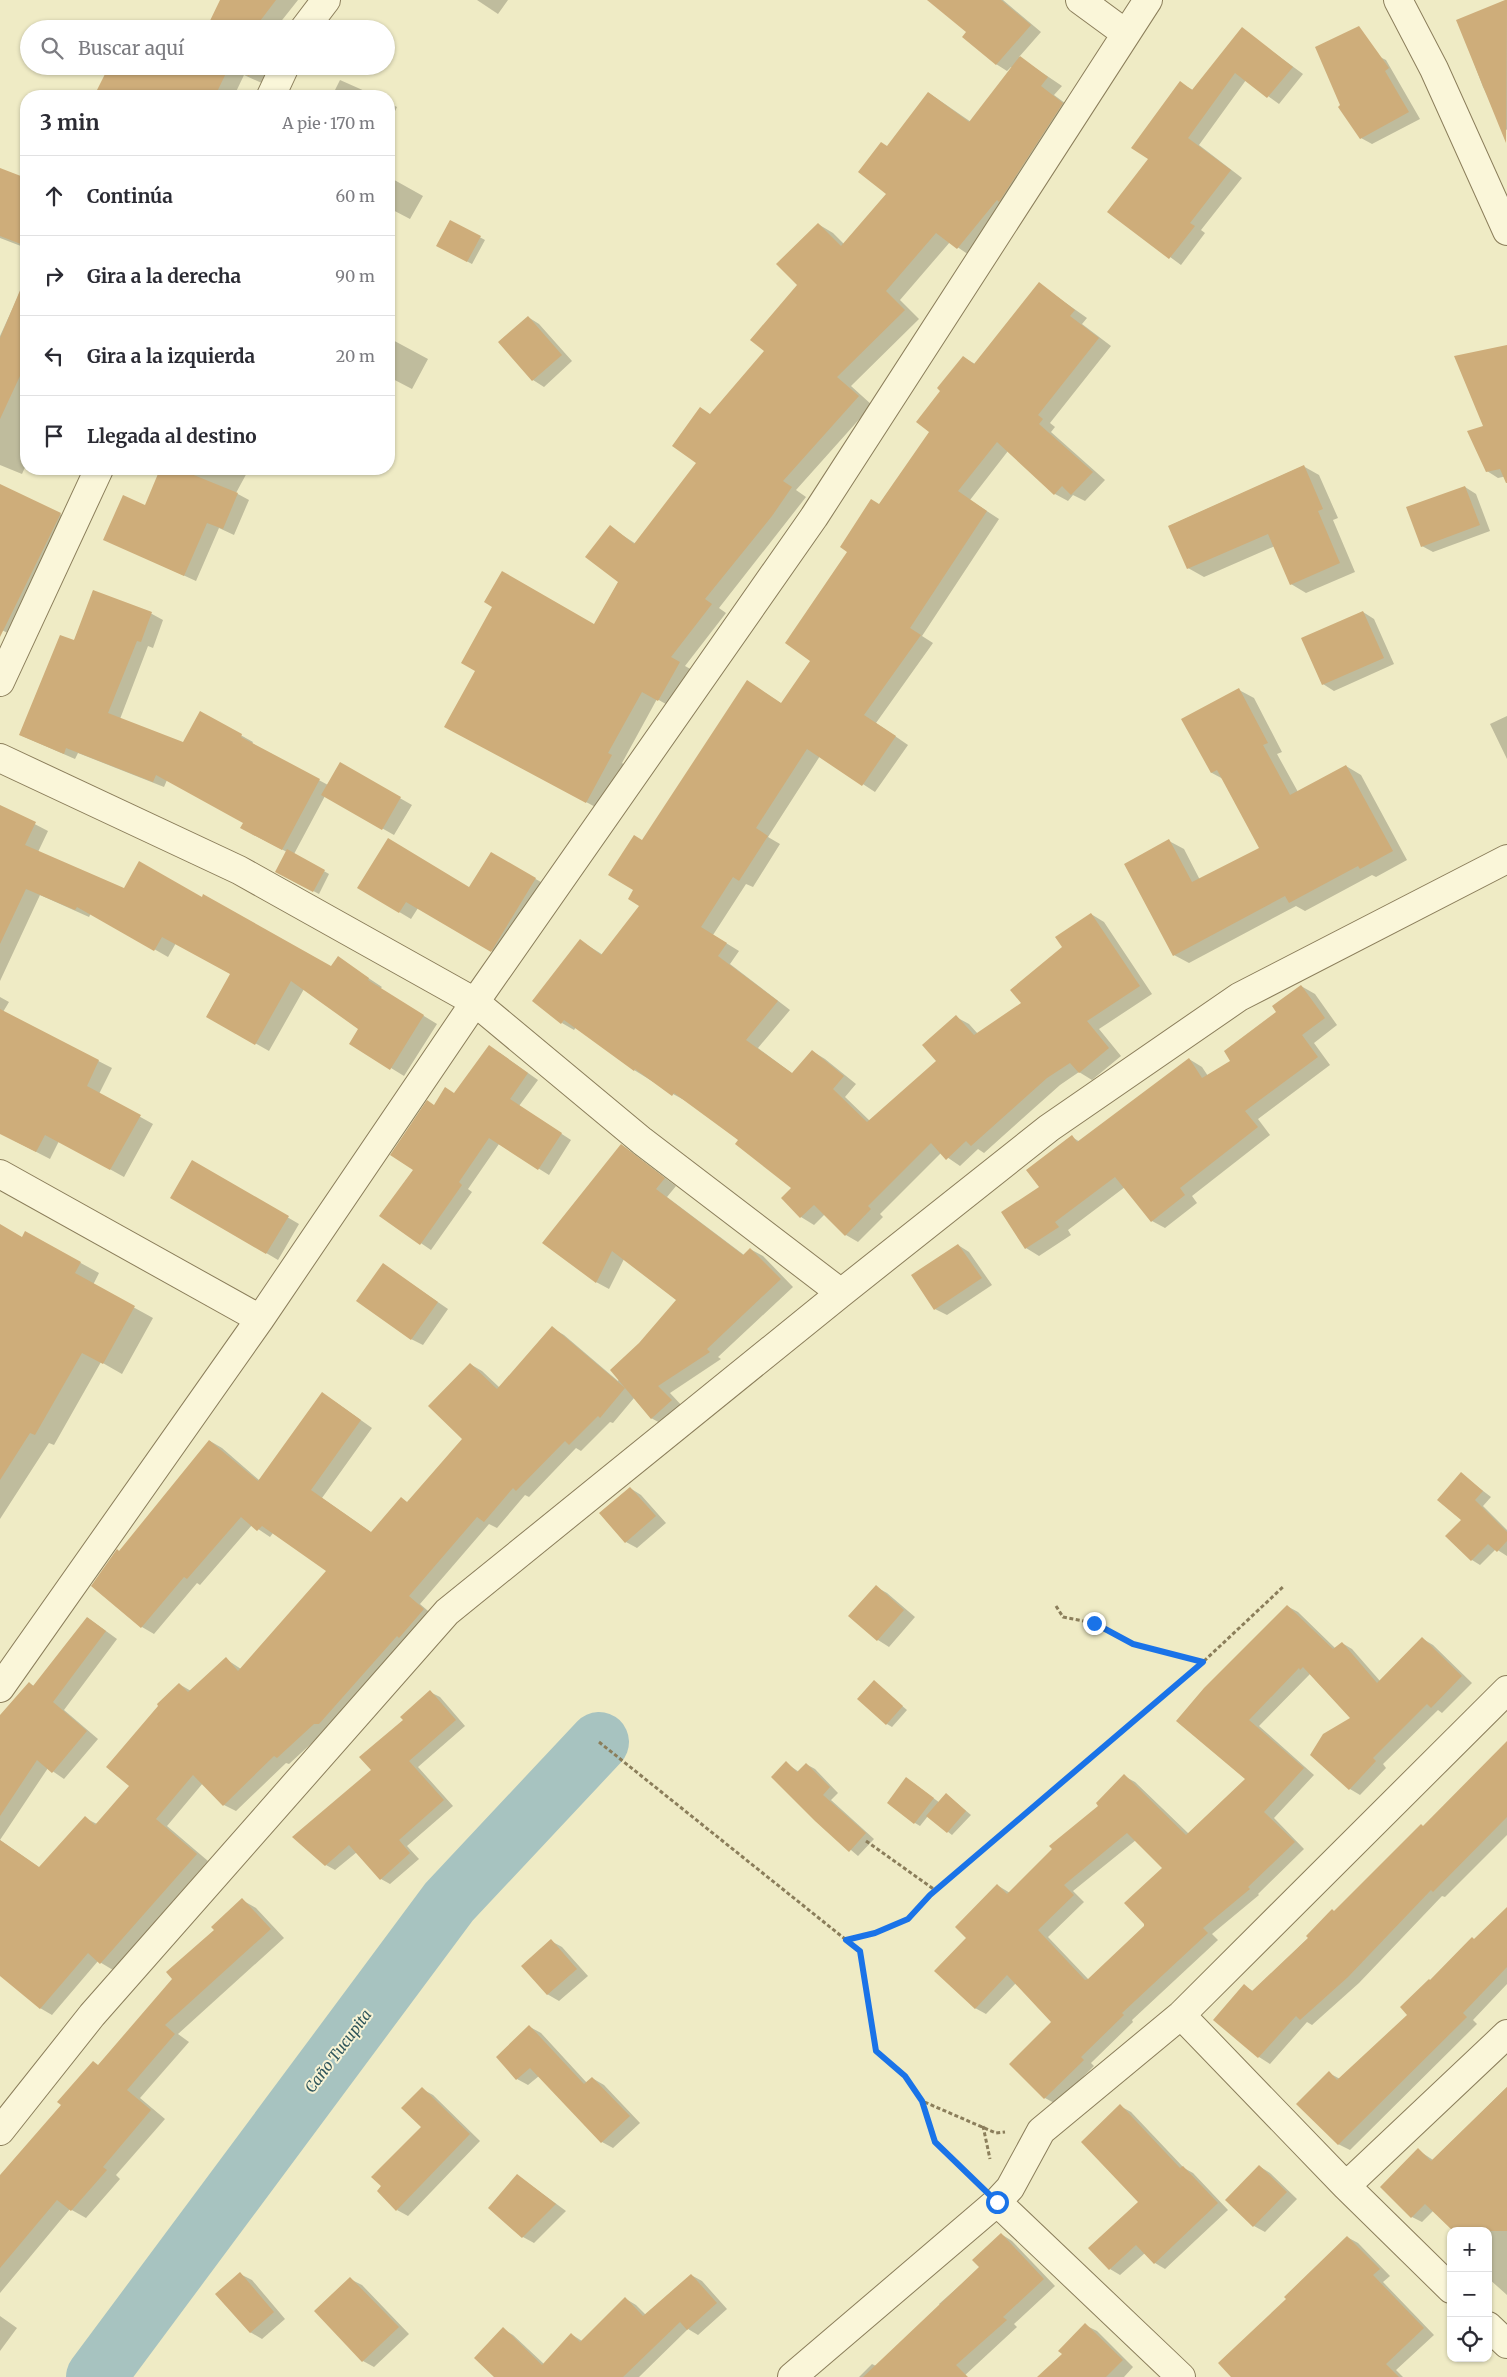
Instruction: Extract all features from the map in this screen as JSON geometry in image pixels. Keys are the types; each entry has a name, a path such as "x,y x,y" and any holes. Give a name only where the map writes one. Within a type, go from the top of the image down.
{"street":[{"path":"311,20 326,0"},
{"path":"1080,0 1125,33"},
{"path":"0,1688 260,1319 475,1002 814,517 1148,0"},
{"path":"1398,0 1434,69 1507,231"},
{"path":"274,90 281,75"},
{"path":"0,682 96,475"},
{"path":"0,758 239,870 475,1002 642,1141 841,1293"},
{"path":"0,2131 92,2015 447,1612 841,1293 1049,1128 1239,997 1507,859"},
{"path":"0,1174 260,1319"},
{"path":"792,2377 997,2202 1010,2188 1041,2131 1181,2015 1507,1690"},
{"path":"1181,2015 1346,2186 1447,2285"},
{"path":"1346,2186 1507,2034"},
{"path":"997,2202 1167,2372"},
{"path":"1492,2330 1507,2344"}],"path":[{"path":"930,1895 1203,1662 1284,1586"},
{"path":"1056,1606 1063,1617 1094,1623 1133,1644 1203,1662"},
{"path":"600,1742 860,1951 876,2051 905,2076 922,2101 935,2142 997,2202"},
{"path":"846,1940 875,1933 908,1919 935,1890 866,1842"},
{"path":"922,2101 996,2133 1041,2131"}],"building":[{"path":"220,0 276,0 261,20 210,20"},
{"path":"927,0 1001,0 1031,25 996,65 962,37 966,32"},
{"path":"1507,0 1506,143 1456,20"},
{"path":"1359,26 1389,68 1385,71 1409,112 1360,139 1338,107 1340,105 1315,47"},
{"path":"1242,27 1293,67 1267,98 1235,73 1188,138 1231,170 1190,223 1195,226 1169,259 1107,212 1148,159 1131,148 1180,81 1192,90"},
{"path":"1020,56 1048,77 1041,86 1063,103 999,202 997,200 957,249 936,233 886,291 905,310 837,377 859,396 783,481 792,487 772,516 705,599 712,604 671,657 680,662 658,701 642,692 608,753 612,755 586,803 444,727 475,671 461,663 492,607 484,602 502,571 594,624 618,582 585,557 610,525 634,544 696,463 672,446 700,407 710,414 764,351 750,340 797,285 776,264 818,223 841,246 886,194 858,172 881,142 887,146 928,92 969,122"},
{"path":"104,75 225,75 218,90 97,90"},
{"path":"0,168 20,176 20,244 0,236"},
{"path":"450,220 481,236 467,262 436,246"},
{"path":"1039,282 1075,310 1070,316 1099,338 1038,415 1043,419 1039,424 1093,472 1071,495 1062,486 1054,495 997,442 958,491 987,511 910,628 921,635 864,715 896,736 862,786 807,749 756,828 768,836 739,881 733,877 701,927 727,943 718,956 778,1001 746,1040 792,1073 812,1050 844,1076 833,1089 867,1122 936,1061 922,1045 956,1015 974,1035 1021,1003 1010,990 1062,947 1055,937 1091,913 1140,986 1087,1021 1109,1048 1079,1073 1070,1063 1047,1078 971,1146 966,1141 946,1160 931,1143 868,1206 871,1209 845,1236 814,1205 800,1218 781,1198 791,1188 735,1144 738,1140 674,1093 672,1096 564,1020 561,1024 532,1001 580,939 601,955 639,906 628,899 633,890 608,875 634,835 642,840 747,680 781,703 810,661 785,643 847,552 840,547 871,499 879,504 929,432 916,422 940,391 937,388 963,356 974,364"},
{"path":"20,290 20,376 0,419 0,338"},
{"path":"528,316 562,355 532,381 498,342"},
{"path":"1507,345 1506,483 1500,469 1486,472 1467,431 1483,426 1454,356"},
{"path":"1304,465 1323,509 1318,511 1340,563 1290,585 1268,534 1187,569 1168,526"},
{"path":"158,475 194,475 238,493 223,529 207,523 184,576 103,540 123,495 145,505"},
{"path":"0,484 61,513 0,637"},
{"path":"1465,486 1480,525 1421,547 1406,507"},
{"path":"93,590 152,612 141,642 137,641 108,713 183,742 200,711 242,734 241,737 320,779 282,850 240,828 243,823 156,775 153,782 66,748 64,754 19,735 60,635 74,640"},
{"path":"1363,611 1384,658 1322,685 1301,638"},
{"path":"1239,688 1268,743 1263,745 1290,795 1346,765 1393,851 1360,869 1358,866 1289,903 1285,896 1173,956 1124,864 1169,839 1192,882 1259,848 1217,770 1211,773 1181,719"},
{"path":"340,762 401,797 382,830 321,795"},
{"path":"0,805 36,822 25,845 124,888 139,861 202,897 203,894 331,966 338,956 369,978 368,980 424,1015 390,1070 349,1044 358,1029 291,981 255,1045 206,1017 230,974 162,937 154,951 77,907 75,910 26,889 0,944"},
{"path":"388,838 469,887 491,852 536,878 491,952 406,902 399,913 357,888"},
{"path":"287,849 325,870 313,892 275,872"},
{"path":"1301,985 1325,1018 1302,1035 1318,1057 1245,1111 1258,1127 1180,1188 1185,1195 1151,1222 1115,1177 1055,1222 1059,1227 1025,1249 1001,1212 1039,1187 1026,1170 1072,1135 1077,1142 1189,1058 1202,1078 1230,1061 1224,1051 1276,1012 1272,1006"},
{"path":"0,1009 99,1060 87,1086 141,1115 110,1170 45,1135 36,1152 0,1134"},
{"path":"489,1045 528,1073 510,1099 562,1133 538,1170 489,1138 459,1182 462,1185 420,1245 379,1216 413,1170 390,1155 427,1100 434,1105 445,1087 454,1093"},
{"path":"621,1144 665,1178 656,1189 743,1255 750,1248 781,1279 707,1349 710,1352 658,1386 672,1400 651,1419 610,1370 639,1343 676,1300 612,1251 596,1283 542,1243"},
{"path":"192,1160 289,1216 266,1254 170,1198"},
{"path":"0,1224 22,1237 25,1231 81,1262 75,1273 135,1306 103,1364 82,1353 35,1435 30,1433 0,1480"},
{"path":"958,1244 982,1278 934,1310 911,1275"},
{"path":"383,1263 438,1302 411,1340 356,1301"},
{"path":"552,1326 625,1388 600,1418 598,1416 569,1445 565,1441 516,1491 513,1488 484,1522 477,1517 409,1596 424,1609 399,1638 397,1636 319,1724 314,1724 277,1758 274,1756 223,1806 193,1775 156,1819 197,1854 100,1964 88,1953 40,2009 0,1976 0,1840 39,1867 85,1816 95,1825 129,1786 106,1767 158,1706 157,1704 179,1683 188,1692 226,1657 238,1671 326,1571 262,1526 257,1531 241,1517 187,1579 184,1577 141,1628 91,1586 117,1549 119,1551 209,1440 258,1481 322,1392 361,1420 311,1490 371,1532 401,1497 407,1502 462,1439 428,1406 470,1363 497,1389"},
{"path":"1461,1472 1483,1491 1475,1500 1507,1532 1507,1541 1497,1552 1488,1544 1471,1561 1445,1536 1461,1520 1437,1500"},
{"path":"630,1487 656,1516 625,1543 599,1513"},
{"path":"876,1585 904,1610 877,1641 848,1616"},
{"path":"1287,1605 1333,1649 1342,1642 1377,1683 1422,1637 1462,1676 1431,1708 1427,1704 1373,1758 1376,1761 1349,1790 1310,1755 1323,1734 1350,1718 1303,1667 1300,1670 1299,1668 1249,1720 1304,1768 1264,1812 1295,1842 1248,1887 1250,1889 1203,1928 1208,1933 1122,2013 1124,2015 1081,2057 1084,2060 1044,2099 1009,2064 1051,2022 1007,1975 975,2009 934,1971 966,1938 955,1927 997,1884 1007,1894 1052,1849 1049,1846 1098,1806 1096,1803 1124,1774 1186,1835 1245,1779 1176,1721 1204,1688","holes":["1127,1833 1162,1868 1124,1903 1144,1926 1088,1979 1085,1980 1038,1930 1074,1895 1064,1885"]},
{"path":"87,1617 106,1631 53,1702 87,1731 52,1773 37,1760 0,1816 0,1715 29,1682 33,1686"},
{"path":"874,1680 903,1706 886,1725 857,1699"},
{"path":"430,1690 456,1720 409,1761 444,1800 399,1840 410,1853 380,1880 349,1845 325,1866 292,1837 371,1770 359,1757 403,1720 400,1717"},
{"path":"1507,1741 1507,1817 1433,1892 1431,1890 1348,1977 1300,2020 1296,2016 1258,2058 1213,2020 1244,1984 1252,1991 1308,1938 1306,1936 1332,1909 1334,1911 1421,1824 1423,1826"},
{"path":"786,1761 797,1772 806,1763 830,1787 823,1795 866,1833 849,1852 771,1777"},
{"path":"906,1777 934,1798 914,1824 887,1803"},
{"path":"946,1793 966,1811 947,1833 926,1816"},
{"path":"242,1898 271,1929 165,2025 175,2034 127,2090 151,2110 103,2167 107,2170 71,2211 57,2200 0,2268 0,2175 61,2105 57,2102 93,2061 98,2065 172,1979 166,1972 214,1930 211,1927"},
{"path":"1507,1907 1507,1967 1463,2013 1467,2017 1338,2145 1296,2104 1329,2071 1337,2080 1407,2015 1400,2007 1430,1980 1472,1937 1474,1939"},
{"path":"551,1939 577,1969 547,1995 521,1966"},
{"path":"529,2025 584,2084 592,2077 630,2116 601,2143 530,2068 516,2080 496,2057"},
{"path":"422,2087 470,2134 396,2211 377,2191 381,2186 371,2177 421,2127 401,2108"},
{"path":"1507,2087 1507,2231 1492,2231 1492,2227 1449,2227 1425,2204 1411,2218 1380,2187 1418,2148 1431,2161"},
{"path":"1120,2104 1180,2168 1183,2166 1218,2203 1154,2264 1136,2245 1109,2270 1088,2248 1138,2202 1081,2142"},
{"path":"1259,2165 1287,2192 1253,2227 1225,2200"},
{"path":"517,2174 556,2204 522,2238 488,2208"},
{"path":"1001,2233 1044,2279 1003,2317 1007,2320 956,2365 968,2377 863,2377 979,2267 972,2260"},
{"path":"1347,2236 1380,2269 1373,2275 1424,2328 1386,2364 1399,2377 1231,2377 1218,2363 1286,2299 1284,2297"},
{"path":"240,2272 274,2312 250,2333 215,2294"},
{"path":"691,2274 717,2303 687,2330 680,2322 623,2377 494,2377 474,2358 503,2327 542,2365 571,2333 580,2342 625,2297 643,2316"},
{"path":"350,2277 399,2327 362,2362 314,2311"},
{"path":"1085,2323 1123,2360 1106,2377 1037,2377 1062,2354 1058,2351"}],"waterway":[{"name":"Caño Tucupita","path":"96,2377 449,1902 599,1742"}],"route":[{"path":"997,2202 935,2142 922,2101 905,2076 876,2051 860,1951 846,1940 875,1933 908,1919 930,1895 1203,1662 1133,1644 1094,1623"}]}
